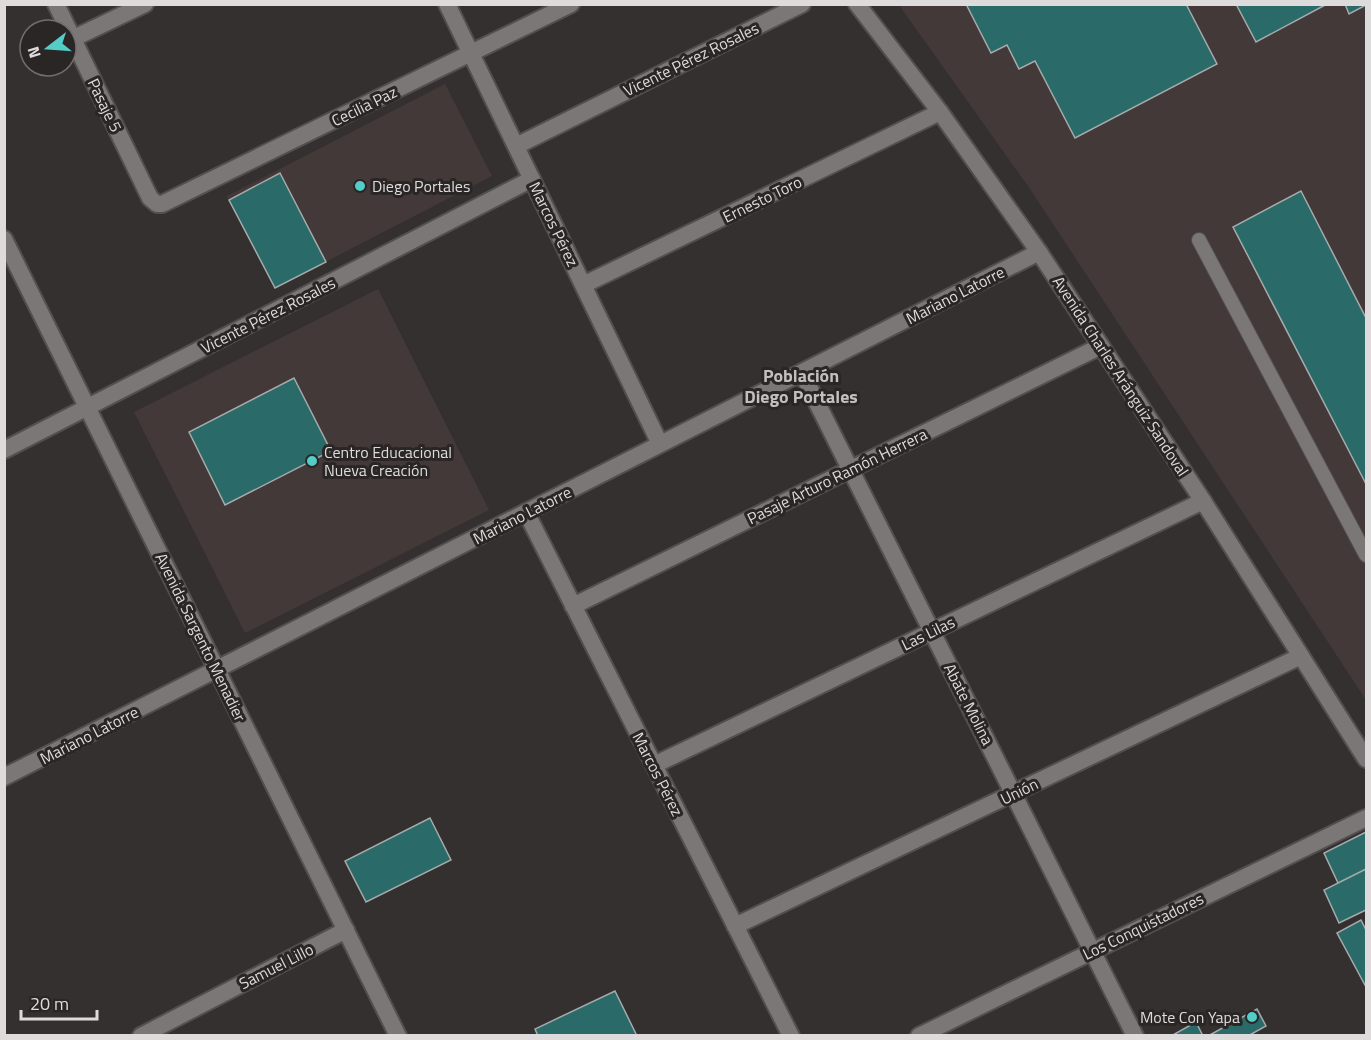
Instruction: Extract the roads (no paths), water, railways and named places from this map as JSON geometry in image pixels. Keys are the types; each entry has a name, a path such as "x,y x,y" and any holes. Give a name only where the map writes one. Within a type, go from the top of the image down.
{"street":[{"name":"Pasaje 5","path":"56,4 62,18"},
{"path":"78,36 146,4"},
{"name":"Marcos Pérez","path":"447,4 660,444"},
{"name":"Cecilia Paz","path":"158,204 167,202 571,4"},
{"name":"Vicente Pérez Rosales","path":"516,146 802,4"},
{"name":"Avenida Charles Aránguiz Sandoval","path":"857,4 940,112 1040,252 1203,501 1366,759"},
{"name":"Pasaje 5","path":"78,51 150,198 158,204"},
{"name":"Ernesto Toro","path":"583,285 940,112"},
{"name":"Vicente Pérez Rosales","path":"4,450 532,179"},
{"name":"Avenida Sargento Menadier","path":"4,239 398,1035"},
{"name":"Mariano Latorre","path":"4,777 1040,252"},
{"name":"Pasaje Arturo Ramón Herrera","path":"573,606 1101,346"},
{"name":"Abate Molina","path":"802,373 1136,1035"},
{"name":"Las Lilas","path":"654,765 1203,501"},
{"name":"Marcos Pérez","path":"526,512 791,1035"},
{"name":"Unión","path":"735,926 1301,656"},
{"name":"Los Conquistadores","path":"919,1035 1366,818"},
{"name":"Samuel Lillo","path":"141,1035 346,930"}],"lane":[{"path":"1200,240 1366,555"}],"place":[{"name":"Diego Portales","path":"360,186"},
{"name":"Centro Educacional Nueva Creación","path":"312,461"},
{"name":"Mote Con Yapa","path":"1252,1017"}],"district":[{"name":"Población Diego Portales","path":"801,385"}]}
